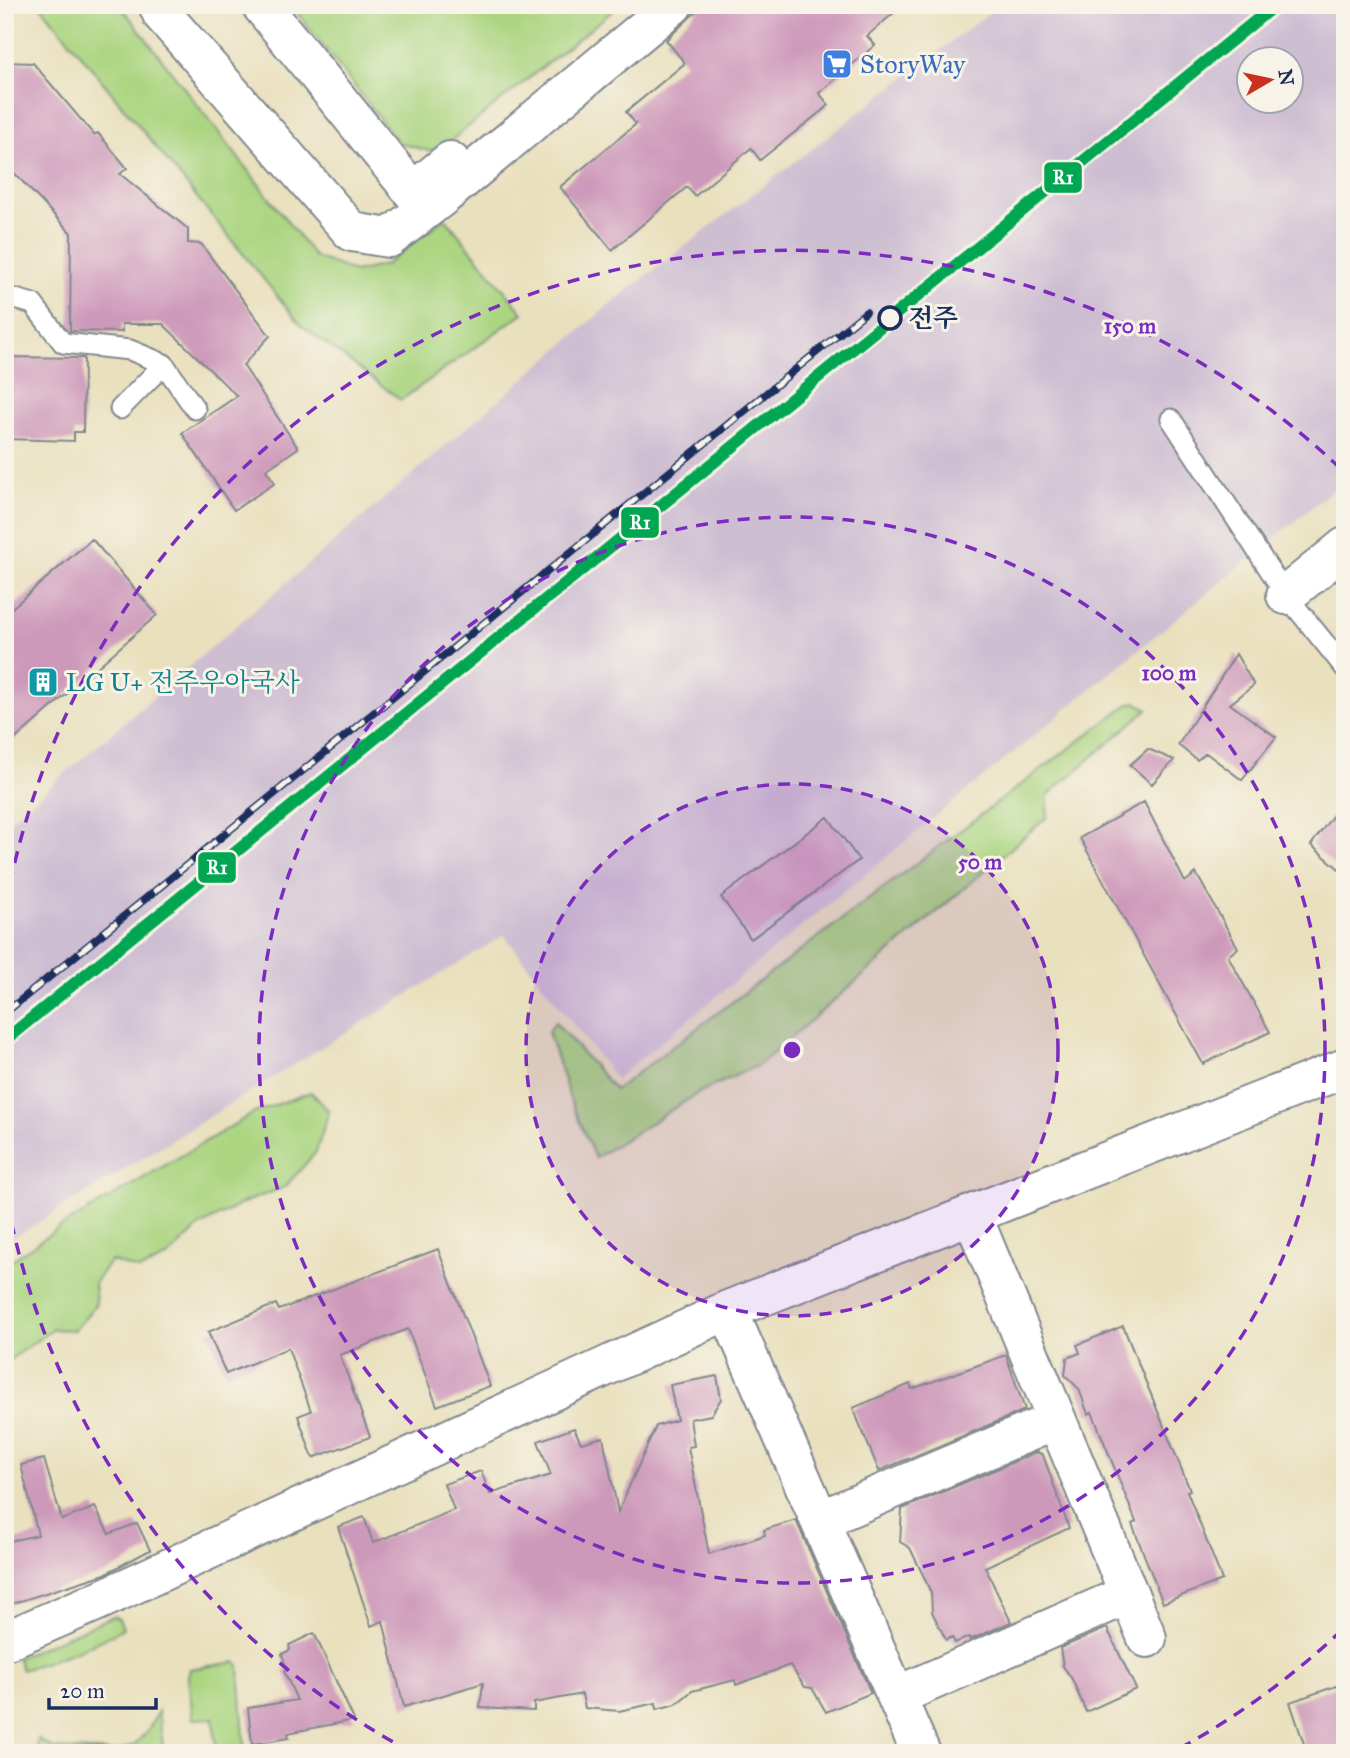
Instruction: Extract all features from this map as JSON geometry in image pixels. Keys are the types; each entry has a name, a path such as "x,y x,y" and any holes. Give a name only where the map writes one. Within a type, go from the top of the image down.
{"street":[{"path":"158,5 171,25 352,232 389,237 442,197 673,5"},
{"path":"261,5 413,192 636,5"},
{"path":"1286,595 1345,547"},
{"path":"5,1641 100,1600 728,1310 1345,1068"},
{"path":"972,1214 1147,1638"},
{"path":"728,1310 921,1753"},
{"path":"820,1520 1057,1420"},
{"path":"897,1696 1129,1594"}],"lane":[{"path":"5,296 33,304 63,343 130,350 164,364 195,409"},
{"path":"120,409 164,364"},
{"path":"1171,419 1286,595 1345,668"}],"shaded area":[{"path":"999,5 1345,5 1345,480 616,1079 504,935 5,1243 5,825 615,300"}],"green space":[{"path":"40,5 122,5 315,257 355,272 385,265 445,218 523,313 401,400 301,325"},
{"path":"291,5 620,5 448,143 429,151 399,143"},
{"path":"1135,702 1148,709 1048,795 1047,817 759,1065 700,1092 595,1158 571,1102 548,1032 555,1022 615,1090 1127,705"},
{"path":"311,1092 329,1111 316,1152 285,1187 245,1202 200,1226 166,1258 140,1270 111,1261 94,1283 96,1304 75,1330 53,1329 5,1363 5,1265 57,1229 254,1113"},
{"path":"113,1616 119,1619 123,1628 87,1647 22,1670 17,1658"},
{"path":"236,1662 239,1666 245,1753 217,1753 213,1718 193,1719 188,1676 190,1669"},
{"path":"158,1711 164,1753 37,1753 38,1739 54,1749 115,1752 134,1745 148,1731"}],"building":[{"path":"703,5 903,5 867,36 875,45 819,93 829,105 760,160 751,148 695,196 687,187 612,250 560,187 636,124 626,112 685,63 666,40"},
{"path":"5,62 33,63 94,135 98,133 127,168 120,174 188,229 188,243 201,244 270,336 243,365 298,448 266,470 275,483 234,510 182,433 237,396 163,324 122,324 122,332 70,331 71,233 5,163"},
{"path":"5,357 84,358 83,432 74,432 74,441 5,439"},
{"name":"LG U+ 전주우아국사","path":"92,539 157,615 5,748 5,614"},
{"path":"1236,654 1254,685 1230,704 1276,737 1242,780 1206,753 1197,760 1178,745"},
{"path":"1148,749 1174,760 1152,784 1130,765"},
{"path":"1345,799 1345,874 1311,845"},
{"path":"1144,802 1185,882 1196,873 1238,948 1228,956 1270,1032 1203,1064 1080,838"},
{"path":"828,817 859,860 751,939 721,897"},
{"path":"438,1249 490,1386 437,1406 408,1329 340,1355 370,1437 313,1458 298,1416 311,1411 288,1348 226,1374 208,1332 276,1304 279,1310"},
{"path":"1123,1326 1190,1490 1187,1491 1222,1580 1163,1603 1132,1524 1136,1522 1092,1412 1088,1414 1079,1389 1065,1375 1067,1358 1080,1353 1077,1345"},
{"path":"1006,1355 1025,1410 879,1471 853,1408 910,1384 912,1389"},
{"path":"717,1376 721,1399 711,1415 690,1419 694,1446 688,1447 709,1554 765,1535 764,1530 796,1520 871,1693 826,1712 812,1688 805,1687 790,1665 736,1685 735,1680 692,1691 676,1704 657,1709 656,1703 619,1711 585,1708 582,1694 534,1703 534,1711 480,1708 483,1683 404,1707 383,1621 371,1626 338,1527 364,1517 373,1543 454,1510 444,1484 481,1471 490,1494 551,1475 538,1441 574,1428 581,1443 603,1437 618,1512 656,1426 677,1420 670,1385"},
{"path":"1037,1452 1043,1455 1069,1528 985,1567 1011,1622 970,1640 969,1637 955,1643 952,1637 946,1640 932,1612 931,1593 924,1577 910,1548 900,1542 902,1509"},
{"path":"44,1459 62,1520 95,1507 109,1534 137,1523 150,1550 105,1574 5,1606 5,1542 38,1535 21,1465"},
{"path":"1107,1628 1136,1689 1086,1712 1072,1679 1063,1666 1060,1648"},
{"path":"314,1633 354,1720 288,1733 289,1738 252,1744 248,1708 297,1700 284,1671 287,1670 282,1654 290,1650 289,1645"},
{"path":"1345,1683 1345,1753 1307,1753 1290,1702"}],"railway":[{"path":"5,1013 866,312"}],"transit line":[{"name":"R1","path":"5,1040 1275,5"}],"place":[{"name":"StoryWay","path":"837,64"},
{"name":"전주","path":"890,318"},
{"name":"LG U+ 전주우아국사","path":"43,682"}]}
